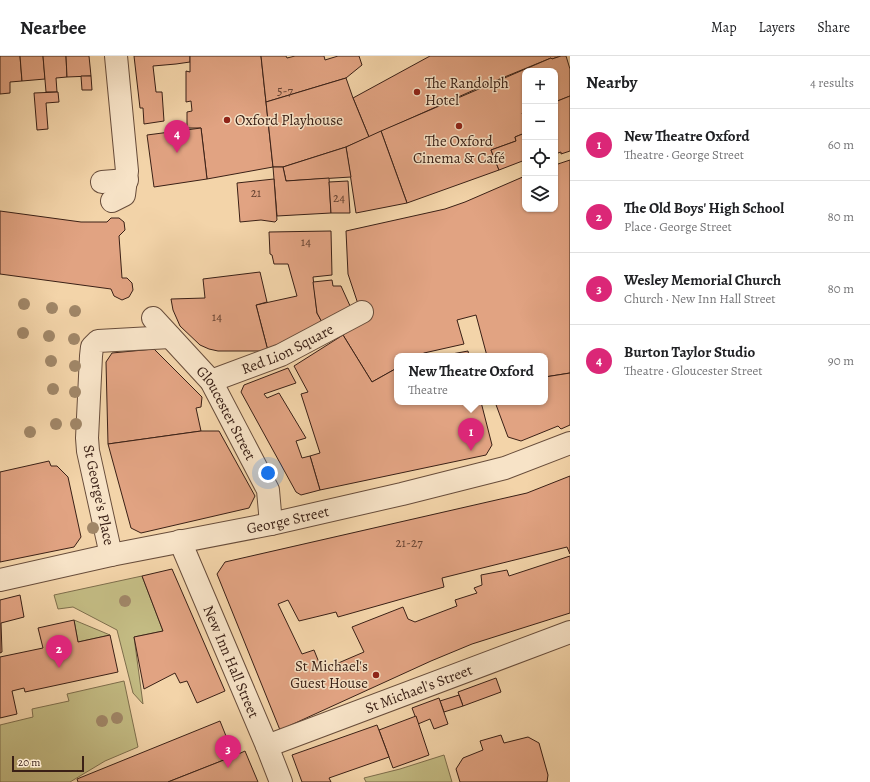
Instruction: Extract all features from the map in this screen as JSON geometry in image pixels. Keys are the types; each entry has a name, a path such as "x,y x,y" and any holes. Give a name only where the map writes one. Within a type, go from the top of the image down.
{"street":[{"path":"112,201 124,195 127,180 116,56"},
{"path":"102,182 127,180"},
{"name":"Red Lion Square","path":"211,381 281,355 362,312"},
{"name":"Gloucester Street","path":"153,318 211,381 268,490 271,524"},
{"name":"St George's Place","path":"111,555 88,451 87,438 92,346 98,341 170,337"},
{"name":"George Street","path":"0,580 111,555 271,524 402,494 505,468 570,443"},
{"name":"New Inn Hall Street","path":"180,541 281,782"},
{"name":"St Michael's Street","path":"267,746 570,632"}],"shaded area":[{"path":"142,576 163,631 134,637 143,704 133,693 117,630 73,607 58,609 54,595"},
{"path":"74,620 110,635 78,642"},
{"path":"124,681 138,747 105,761 70,782 0,782 0,725 33,717 32,709 69,701 67,694"},
{"path":"444,755 452,782 366,782 364,778 400,769"}],"building":[{"path":"0,56 20,56 22,81 10,82 10,93 0,94"},
{"path":"20,56 43,56 45,79 22,81"},
{"path":"43,56 66,56 67,77 56,78 57,92 46,92"},
{"path":"66,56 89,56 91,76 67,77"},
{"path":"134,56 190,56 190,62 153,66 156,92 162,92 164,121 144,124 143,108 140,108"},
{"name":"Oxford Playhouse","path":"190,56 261,56 273,167 207,179 201,128 187,128 187,112 192,111 191,101 186,102 186,71 190,72"},
{"path":"261,56 286,56 287,58 295,56 324,56 325,60 338,56 359,56 362,65 346,78 266,102"},
{"name":"The Randolph Hotel","path":"430,56 561,56 551,58 527,68 522,68 522,70 369,137 353,98"},
{"name":"The Oxford Cinema & Café","path":"566,56 570,69 570,96 558,101 558,68 528,68 551,58"},
{"name":"The Oxford Cinema & Café","path":"522,70 522,134 515,137 516,141 491,150 499,170 407,203 381,131"},
{"path":"81,76 91,76 92,90 82,90"},
{"path":"346,78 369,137 346,147 283,167 273,167 266,102"},
{"path":"58,92 59,102 46,103 48,129 37,130 34,93"},
{"path":"570,96 570,151 561,154 561,152 558,153 558,101"},
{"path":"201,128 207,179 154,187 147,135"},
{"path":"381,131 407,203 356,213 346,147"},
{"path":"522,134 522,161 499,170 491,150 516,141 515,137"},
{"path":"346,147 351,177 286,181 283,167"},
{"path":"570,160 570,373 548,377 548,353 486,353 476,315 457,320 464,344 424,353 394,353 394,370 372,382 343,335 355,327 358,304 348,274 346,231 445,209 522,177 522,212 558,212 558,164"},
{"path":"273,167 283,167 286,181 329,178 331,213 277,216"},
{"path":"274,179 277,220 275,222 261,220 240,222 237,183"},
{"path":"348,181 350,213 331,213 329,182"},
{"path":"0,211 81,222 107,222 111,218 119,218 124,222 125,230 119,236 122,278 127,278 132,283 133,290 129,297 122,300 114,296 111,289 0,274"},
{"path":"331,231 332,275 313,277 317,313 323,324 268,351 256,305 297,296 288,264 274,264 272,255 270,254 269,232"},
{"path":"260,272 267,302 256,305 268,351 218,351 209,349 200,345 180,326 173,310 171,299 205,298 203,279"},
{"path":"332,280 333,286 341,286 351,308 323,324 317,313 313,282"},
{"path":"343,335 372,382 394,370 394,405 482,405 492,445 486,455 320,490 310,456 320,453 301,394 308,392 294,366"},
{"path":"154,349 202,397 201,407 196,408 201,431 108,444 106,362 112,353"},
{"path":"468,351 468,353 457,353"},
{"path":"288,368 296,383 264,394 267,398 279,393 306,438 296,441 302,458 310,456 320,490 301,495 296,492 241,392 244,385"},
{"path":"570,373 570,425 561,429 558,426 521,441 508,437 496,405 548,405 548,377"},
{"path":"201,431 219,431 255,496 249,508 141,533 131,528 108,444"},
{"path":"49,461 51,466 57,466 68,477 81,537 74,547 0,562 0,472"},
{"path":"570,476 570,554 567,547 442,578 444,587 338,617 336,612 299,621 288,600 278,604 302,654 314,650 322,670 364,652 352,627 403,607 408,619 415,622 457,606 455,600 477,593 474,588 482,585 481,575 507,570 509,576 570,556 570,613 472,644 431,661 280,730 217,574 225,562 527,493"},
{"path":"172,569 225,691 197,703 187,681 180,683 175,673 144,689 134,637 163,631 142,576"},
{"path":"20,595 24,617 1,623 2,652 0,653 0,600"},
{"path":"74,620 78,642 110,635 118,672 25,692 24,688 12,691 17,714 0,718 0,657 43,648 38,628"},
{"path":"496,678 501,692 463,706 458,692"},
{"path":"459,695 463,706 444,712 440,701"},
{"path":"439,698 448,724 434,729 430,719 418,724 412,708"},
{"path":"416,716 429,755 393,768 379,730"},
{"path":"220,721 234,756 168,782 78,782 77,779"},
{"path":"377,725 389,757 329,778 331,782 302,782 292,755"},
{"path":"501,735 504,743 528,737 539,743 548,775 547,782 460,782 456,769 463,758 483,750 480,741"},
{"path":"245,751 258,782 168,782 234,756"}],"place":[{"name":"The Randolph Hotel","path":"417,92"},
{"name":"Oxford Playhouse","path":"227,120"},
{"name":"The Oxford Cinema & Café","path":"459,126"},
{"name":"Burton Taylor Studio","path":"177,153"},
{"name":"New Theatre Oxford","path":"471,451"},
{"name":"The Old Boys' High School","path":"59,668"},
{"name":"St Michael's Guest House","path":"376,675"},
{"name":"Wesley Memorial Church","path":"228,768"}]}
